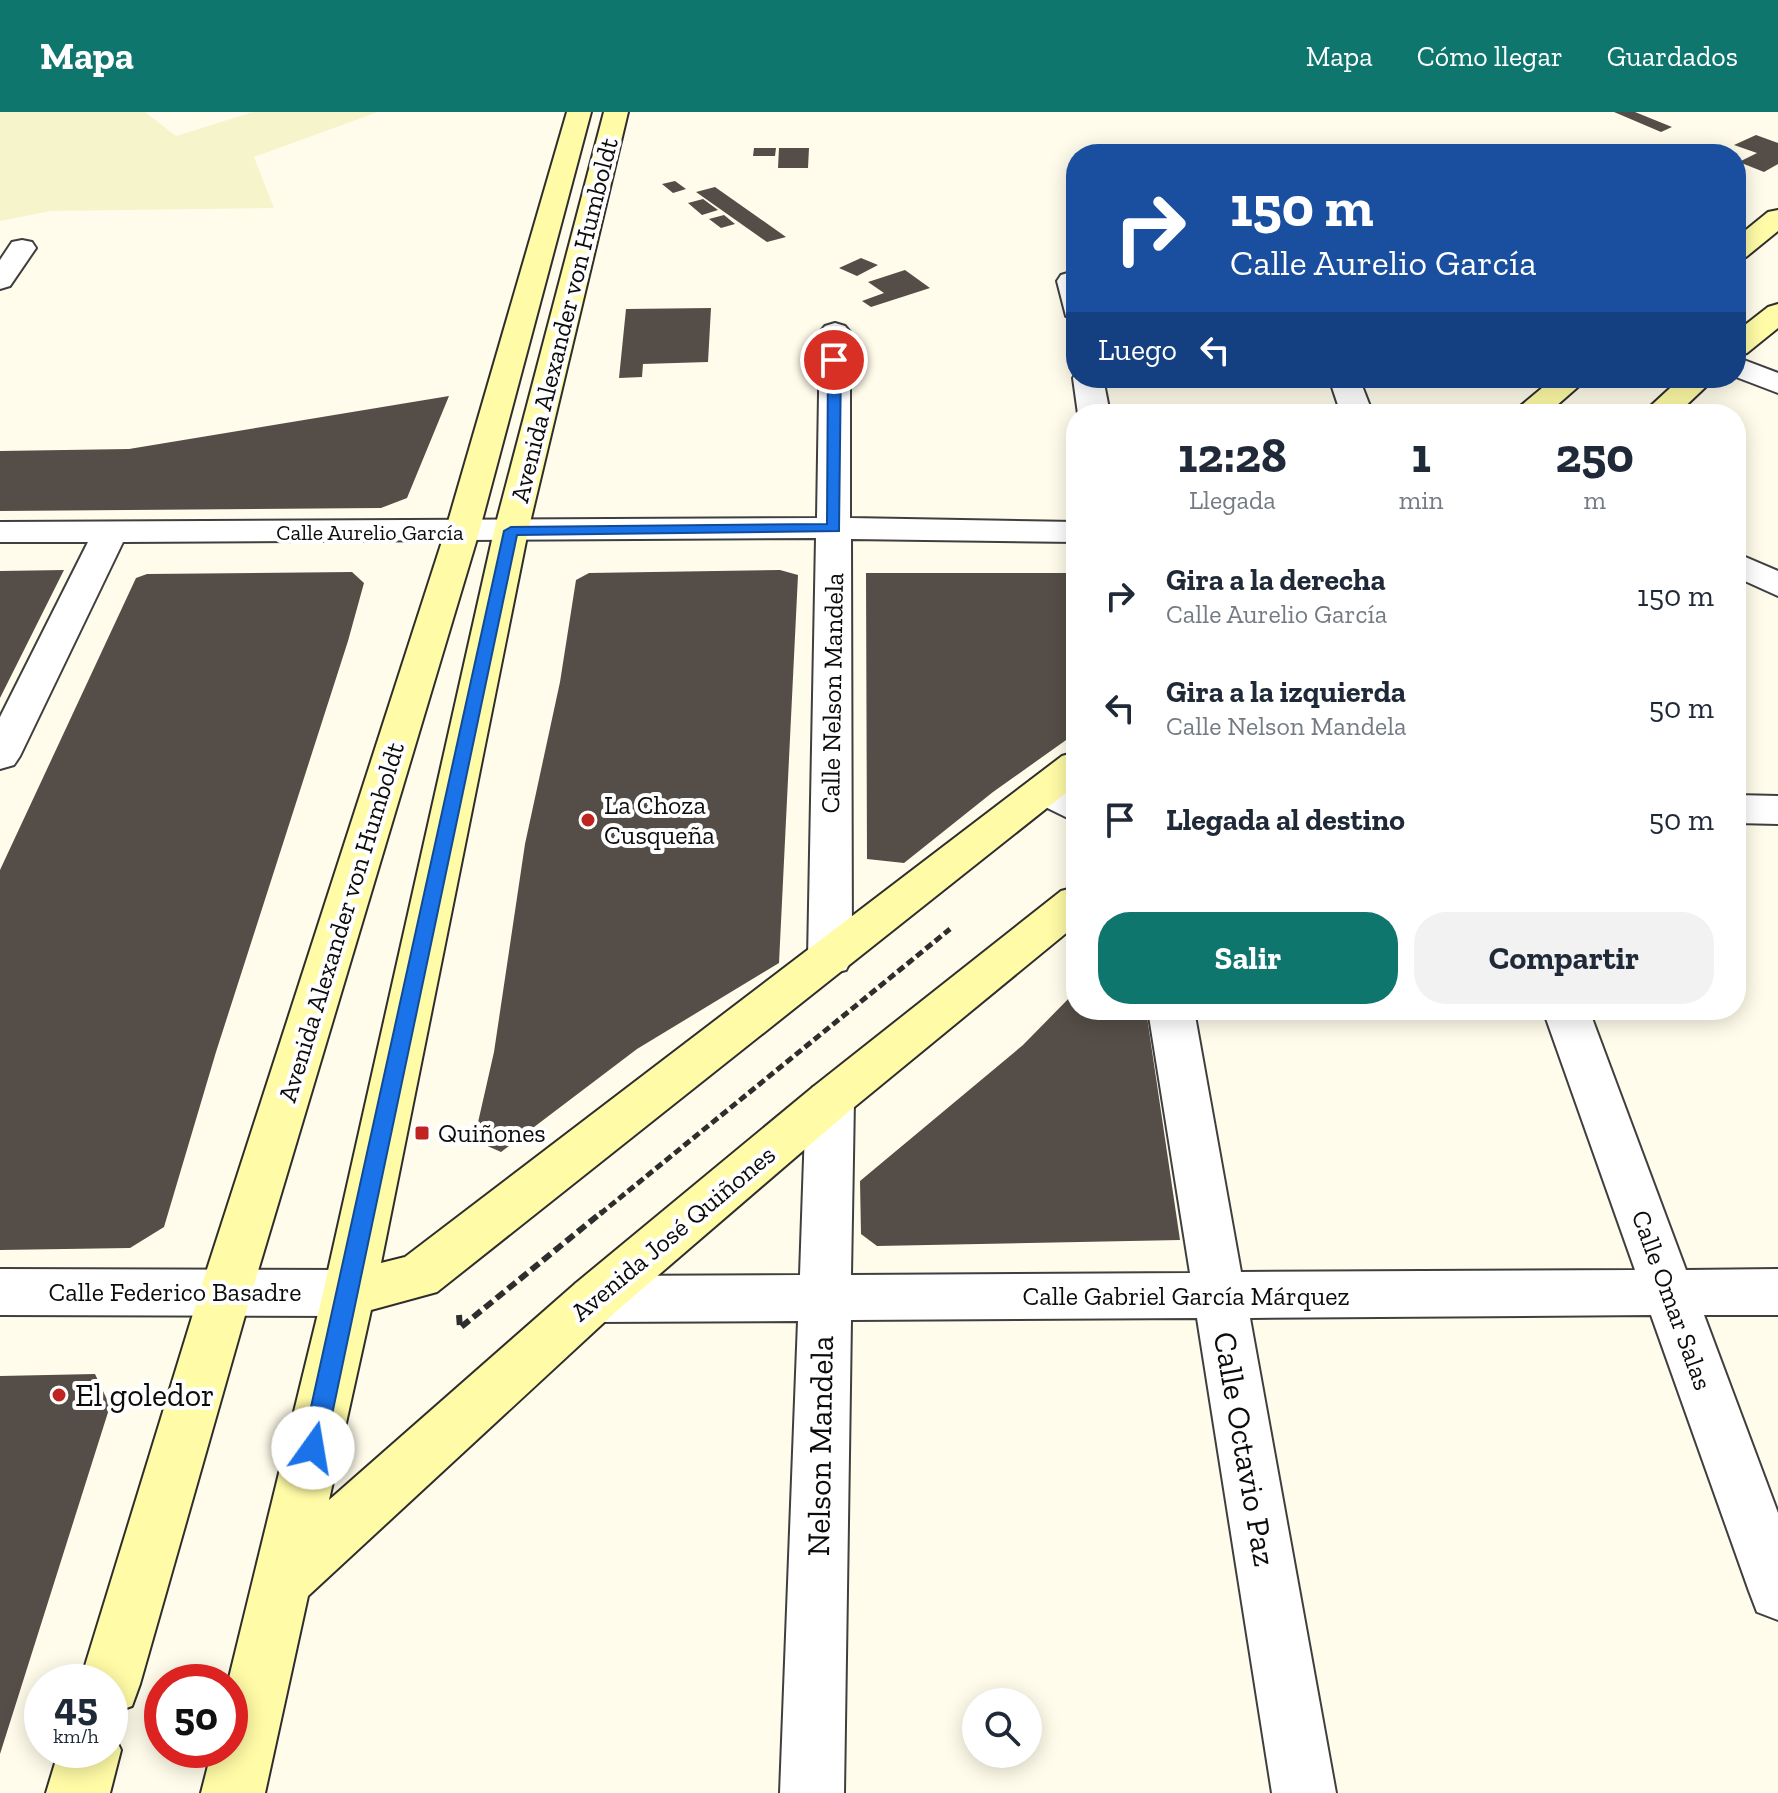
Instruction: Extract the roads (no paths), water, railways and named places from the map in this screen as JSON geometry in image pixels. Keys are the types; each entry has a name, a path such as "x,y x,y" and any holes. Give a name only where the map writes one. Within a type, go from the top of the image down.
{"main road":[{"name":"Avenida Alexander von Humboldt","path":"116,1664 226,1291 462,532 579,112"},
{"name":"Avenida Alexander von Humboldt","path":"233,1793 349,1293 511,531 616,112"},
{"path":"1746,243 1778,218"},
{"path":"1746,339 1778,313"},
{"path":"1540,404 1560,388"},
{"path":"1670,404 1688,388"},
{"path":"349,1293 419,1276 830,958 1066,788"},
{"name":"Avenida José Quiñones","path":"283,1580 594,1299 830,1100 1066,910"},
{"path":"78,1793 85,1768"}],"street":[{"path":"0,280 22,248"},
{"name":"Calle Nelson Mandela","path":"830,958 835,332"},
{"path":"1746,370 1778,384"},
{"name":"Calle Aurelio García","path":"0,532 834,528 1066,532"},
{"path":"0,756 110,533"},
{"path":"1746,568 1778,585"},
{"path":"1746,809 1778,810"},
{"name":"Calle Octavio Paz","path":"1173,1020 1304,1793"},
{"name":"Calle Omar Salas","path":"1570,1020 1778,1591"},
{"name":"Nelson Mandela","path":"812,1793 830,1100"},
{"name":"Calle Federico Basadre","path":"0,1292 349,1293"},
{"name":"Calle Gabriel García Márquez","path":"594,1299 1778,1292"}],"place":[{"name":"La Choza Cusqueña","path":"588,820"},
{"name":"Quiñones","path":"422,1133"},
{"name":"El goledor","path":"59,1395"}]}
